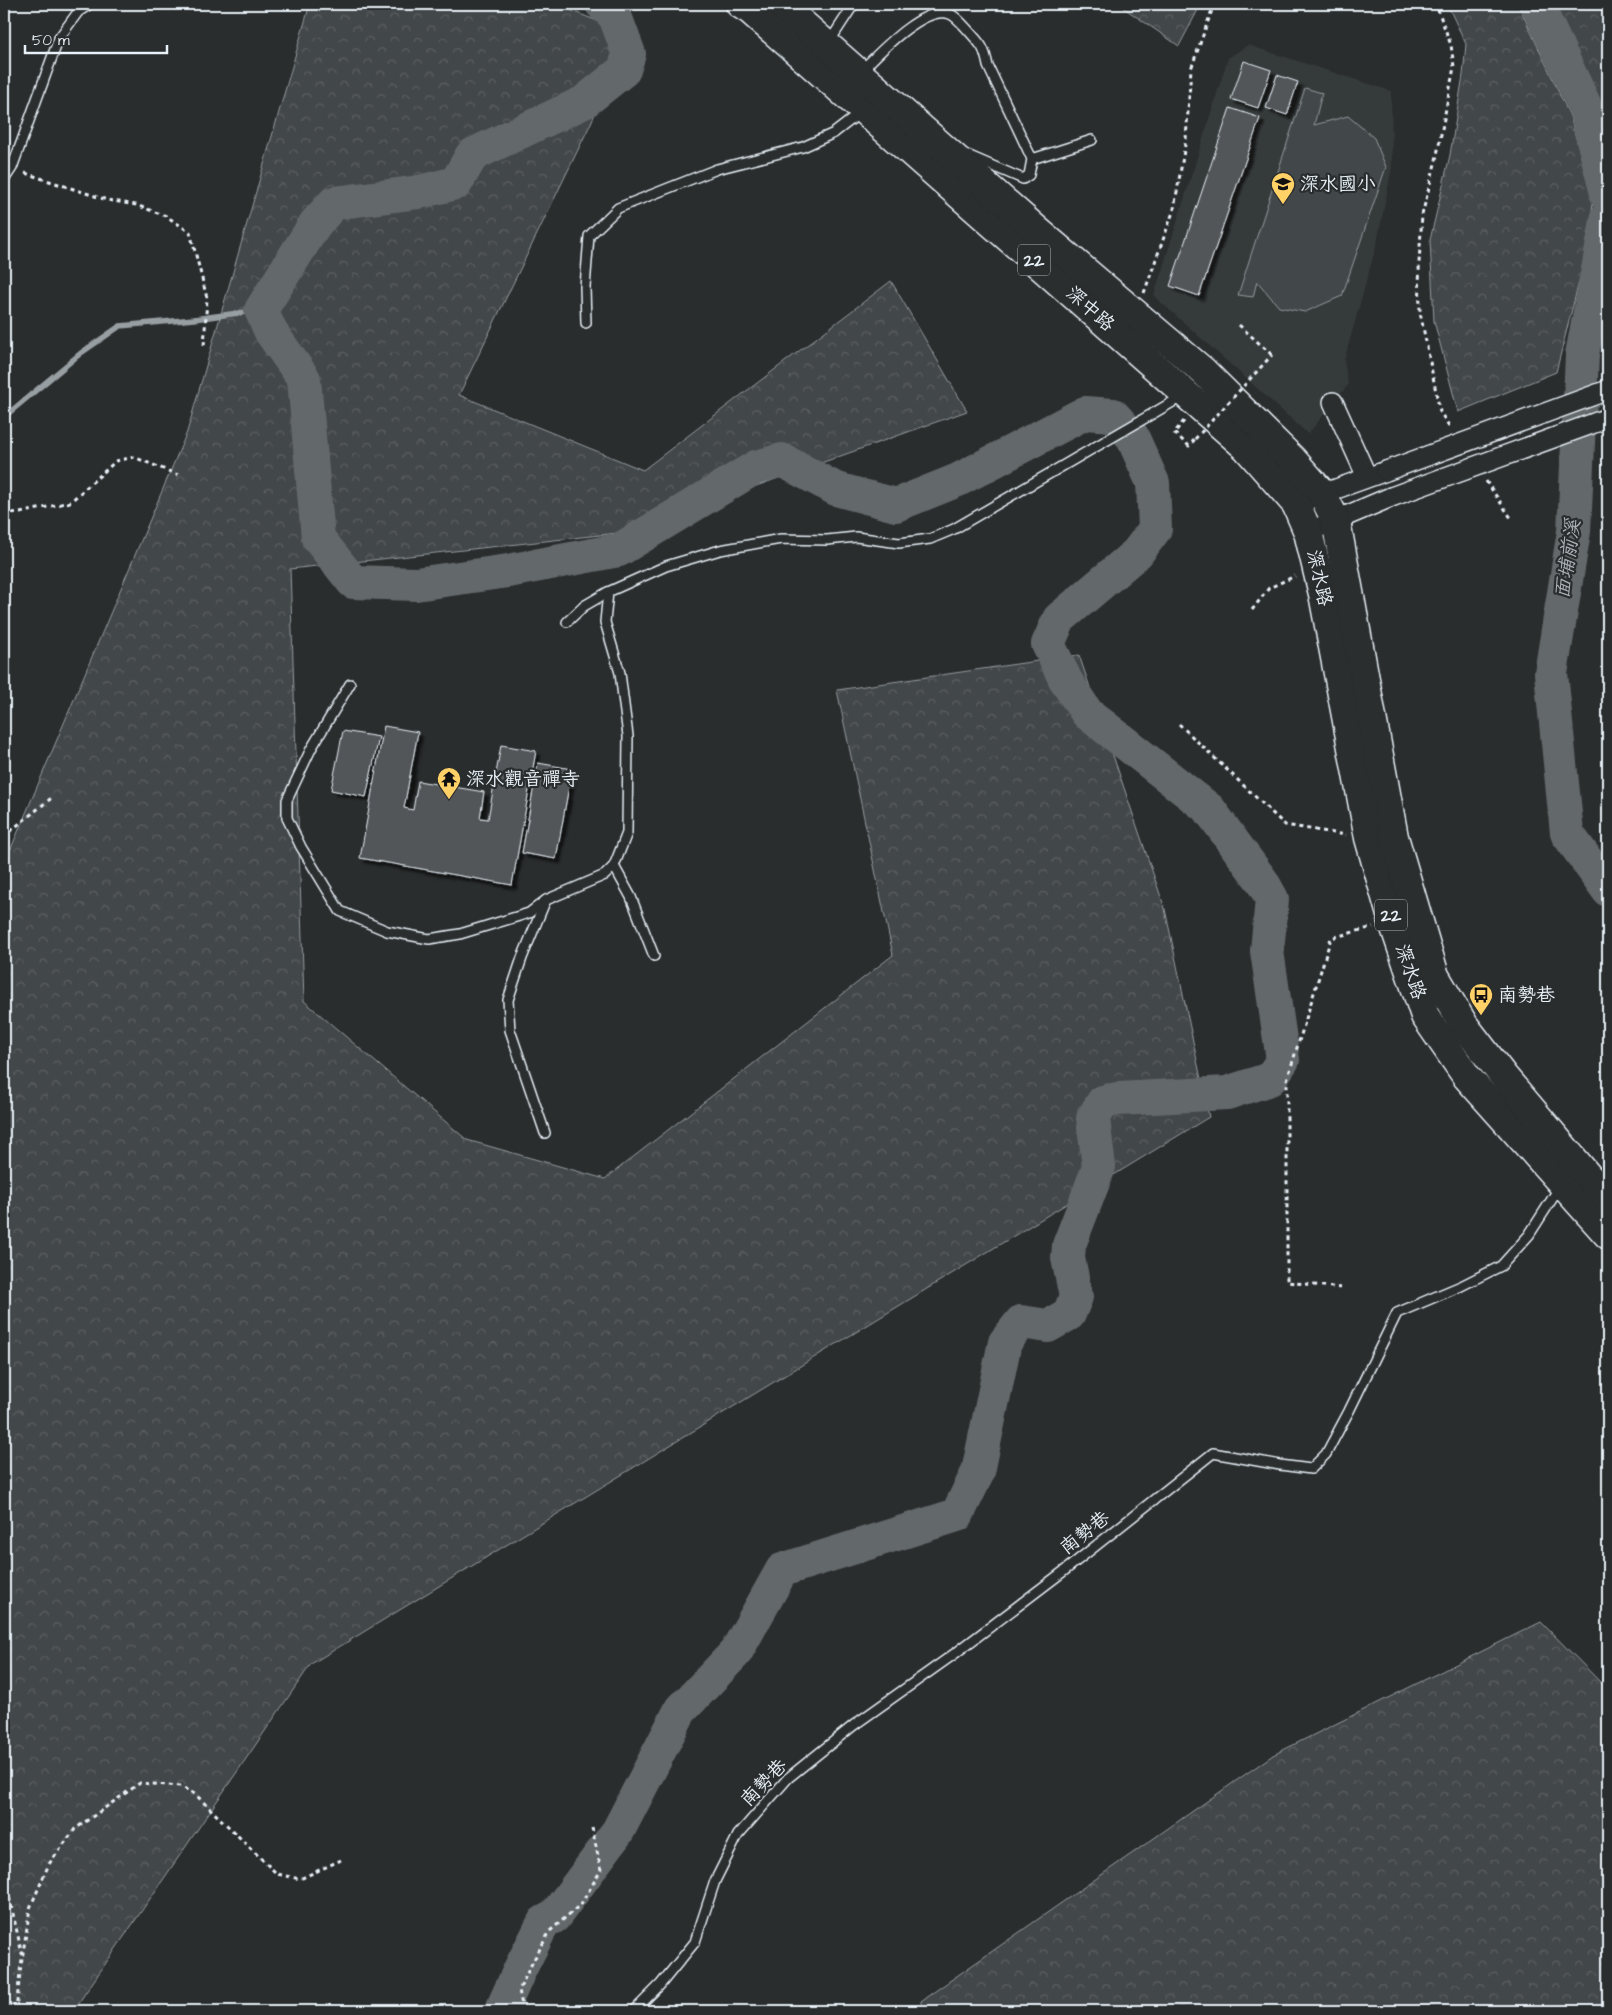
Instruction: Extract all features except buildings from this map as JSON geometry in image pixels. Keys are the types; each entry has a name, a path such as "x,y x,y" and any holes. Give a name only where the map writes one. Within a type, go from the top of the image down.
{"main road":[{"name":"深中路","path":"740,4 871,101 1193,390 1296,504 1308,532"},
{"name":"深中路","path":"780,4 859,73 871,101 934,140 1136,314 1193,390 1292,459 1322,493"},
{"name":"深水路","path":"1322,493 1336,521 1394,837 1435,976 1464,1025 1504,1078 1571,1174 1608,1235"},
{"name":"深水路","path":"1308,532 1369,838 1393,922 1425,1016 1467,1077 1571,1174 1608,1200"}],"street":[{"path":"1296,504 1608,390"},
{"path":"1333,402 1367,477"},
{"path":"1308,532 1391,497 1608,418"}],"lane":[{"path":"4,180 12,168 60,38 78,12 90,4"},
{"path":"828,44 854,4"},
{"path":"859,73 896,35 933,14 949,14 960,21 985,50 988,66 1032,159 1029,175 1023,179 934,140"},
{"path":"586,322 585,288 589,236 618,208 717,169 803,147 834,133 871,101"},
{"path":"1032,159 1092,140"},
{"path":"567,622 584,606 608,592 666,566 720,550 782,538 827,540 856,537 899,543 930,539 954,529 1193,390"},
{"path":"350,684 311,749 287,800 286,818 301,847 340,911 387,931 429,939 460,934 529,913 546,900 605,875 614,866 627,833 628,736 620,673 606,622 608,592"},
{"path":"614,866 631,897 654,956"},
{"path":"545,1133 510,1030 508,1000 522,958 546,900"},
{"name":"南勢巷","path":"634,2011 660,1986 695,1942 715,1881 738,1835 788,1778 854,1725 957,1652 1057,1576 1213,1453 1311,1469 1326,1454 1397,1313 1461,1286 1501,1266 1529,1235 1571,1174"}],"path":[{"path":"1136,314 1174,209 1186,139 1191,69 1212,10 1216,4"},
{"path":"1431,4 1438,10 1451,45 1454,67 1436,160 1422,215 1419,263 1420,312 1440,412 1456,436"},
{"path":"12,168 107,200 136,206 166,216 190,232 207,298 204,347"},
{"path":"1193,390 1174,433 1188,446 1272,355 1239,325"},
{"path":"4,512 20,513 70,502 116,461 134,457 178,475"},
{"path":"1483,477 1511,518"},
{"path":"1252,610 1270,588 1316,566"},
{"path":"1179,724 1285,825 1369,838"},
{"path":"4,836 54,796"},
{"path":"1341,1288 1287,1282 1287,1080 1331,938 1393,922"},
{"path":"16,2011 30,1908 49,1864 75,1829 140,1783 181,1786 196,1795 277,1874 300,1879 341,1860"},
{"path":"523,2011 519,1990 533,1960 550,1931 581,1904 601,1870 592,1828"},
{"path":"4,1874 22,1957"}],"shaded area":[{"name":"深水國小","path":"1248,45 1391,91 1392,167 1377,243 1344,361 1348,385 1308,434 1154,296 1228,58"}],"green space":[{"path":"310,4 554,4 631,34 590,125 459,395 643,470 891,281 967,411 627,532 290,569 304,1001 467,1140 605,1179 893,955 837,690 1079,655 1165,909 1209,1117 311,1664 73,2011 4,2011 4,1126 6,1122 4,1097 4,865 187,432"},
{"path":"1118,4 1201,4 1179,46"},
{"path":"1447,4 1518,4 1570,116 1593,201 1589,242 1556,372 1458,412 1434,321 1430,240 1450,155 1466,44"},
{"path":"1553,4 1608,4 1608,120"},
{"path":"1305,88 1322,93 1314,125 1348,116 1374,138 1386,167 1342,296 1305,312 1279,307 1257,281 1253,297 1238,295"},
{"path":"1541,1622 1608,1690 1608,2011 921,2011 921,2001 1273,1755"}],"waterway":[{"path":"504,2011 503,2007 544,1922 554,1917 618,1831 680,1711 736,1652 782,1570 957,1515 978,1472 1005,1342 1021,1322 1048,1326 1069,1314 1076,1297 1068,1258 1069,1245 1099,1167 1093,1118 1103,1102 1118,1099 1227,1093 1270,1079 1283,1060 1267,951 1272,899 1262,881 1209,809 1087,713 1066,681 1048,644 1059,619 1137,553 1155,529 1153,483 1132,436 1113,415 1085,413 958,480 896,505 836,489 782,460 756,467 619,550 508,571 416,584 353,582 318,538 304,379 271,332 261,310 315,224 334,203 419,192 456,183 472,155 584,102 624,70 629,54 615,16 602,4"},
{"name":"面埔前溪","path":"1537,4 1585,106 1608,198"},
{"name":"面埔前溪","path":"1608,216 1582,355 1574,531 1551,673 1567,833 1608,890"},
{"path":"4,417 81,353 120,326 261,310"}],"place":[{"name":"深水國小","path":"1283,205"},
{"name":"深水觀音禪寺","path":"449,800"},
{"name":"南勢巷","path":"1481,1016"}]}
